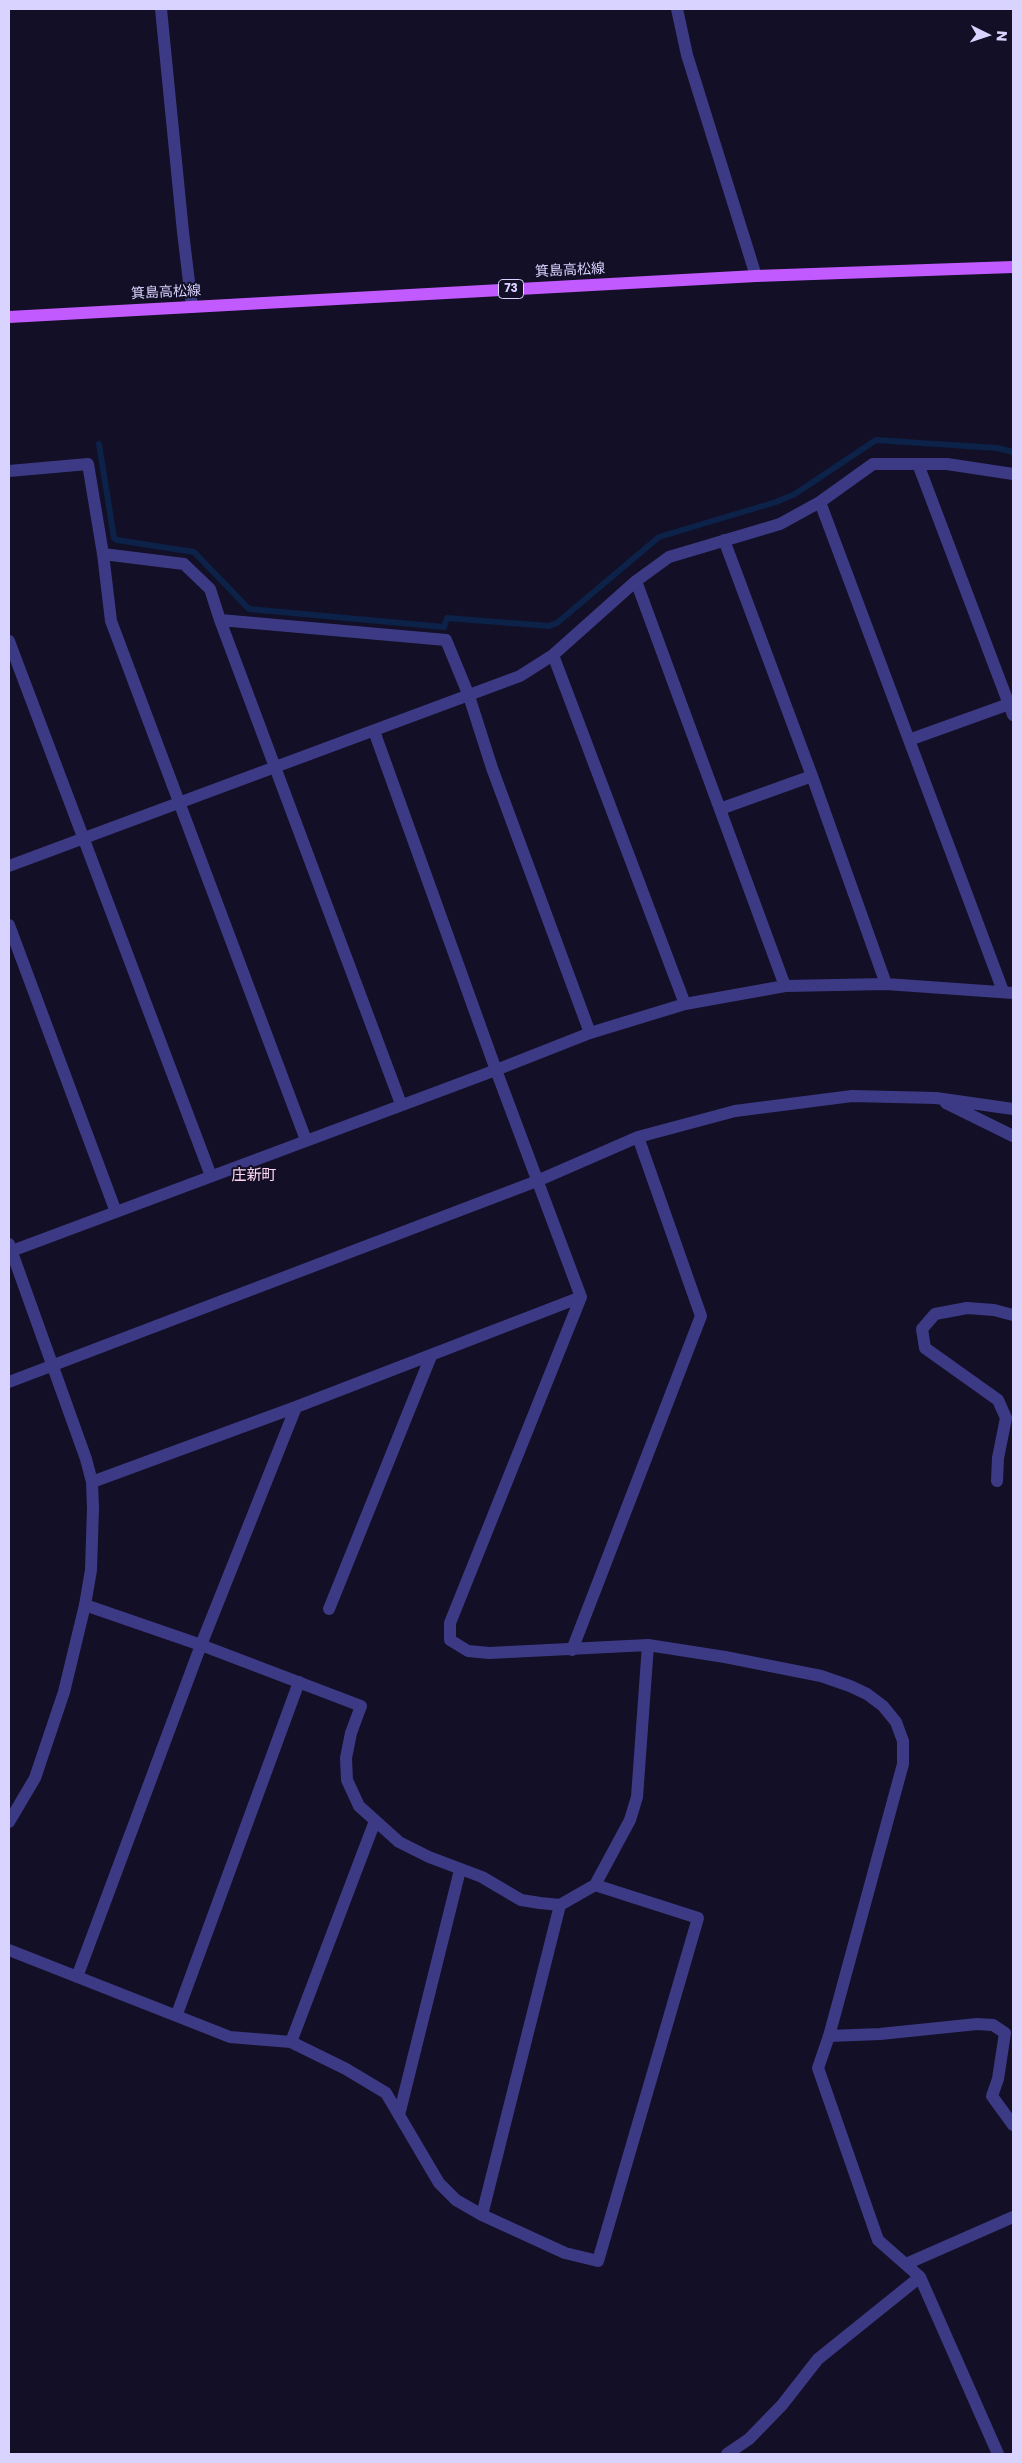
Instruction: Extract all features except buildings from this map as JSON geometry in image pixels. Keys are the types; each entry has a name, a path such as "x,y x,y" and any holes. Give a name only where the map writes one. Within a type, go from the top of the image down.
{"main road":[{"name":"箕島高松線","path":"9,317 756,276 1013,267"}],"street":[{"path":"161,9 182,232 192,307"},
{"path":"677,9 687,55 756,276"},
{"path":"9,470 88,464 95,496 111,621 178,804 306,1140"},
{"path":"9,866 520,676 553,655 636,581 669,557 780,524 820,502 873,464 947,464 1013,474"},
{"path":"909,740 1011,709 918,464"},
{"path":"9,1822 35,1778 51,1734 86,1605 93,1539 92,1482 54,1365 10,1249 116,1212 590,1033 685,1004 785,986 886,984 1008,992 909,740 820,502"},
{"path":"724,540 812,776 886,984"},
{"path":"103,554 184,564 210,589 402,1104"},
{"path":"636,581 785,986"},
{"path":"220,620 446,640 469,696 492,768 590,1033"},
{"path":"9,641 211,1176"},
{"path":"553,655 685,1004"},
{"path":"374,731 496,1070 581,1297 450,1623 450,1640 468,1651 489,1653 648,1646 725,1657 821,1676 867,1694 883,1706 896,1722 903,1741 903,1764 830,2036 818,2068 878,2240 920,2277 998,2454"},
{"path":"720,809 812,776"},
{"path":"9,925 116,1212"},
{"path":"9,1382 537,1181 638,1137 735,1111 824,1098 852,1096 936,1098 1013,1109"},
{"path":"936,1098 1013,1136"},
{"path":"572,1650 700,1316 638,1137"},
{"path":"92,1482 431,1356 581,1297"},
{"path":"997,1482 998,1458 1006,1418 998,1400 925,1348 922,1329 935,1314 967,1308 994,1310 1013,1315"},
{"path":"329,1609 431,1356"},
{"path":"77,1977 201,1645 296,1407"},
{"path":"86,1605 201,1645 361,1706 351,1733 346,1758 347,1780 359,1806 399,1842 460,1870 482,1877 521,1900 560,1905 595,1885 619,1844 630,1820 637,1797 648,1646"},
{"path":"177,2014 299,1682"},
{"path":"291,2042 375,1821"},
{"path":"399,2115 460,1870"},
{"path":"9,1950 177,2014 230,2037 291,2042 346,2069 386,2093 439,2183 456,2200 482,2215 565,2253 598,2261 698,1918 595,1885"},
{"path":"482,2215 560,1905"},
{"path":"830,2036 977,2024 993,2025 1009,2033 992,2096 1013,2125"},
{"path":"906,2264 1013,2217"},
{"path":"727,2454 749,2439 782,2405 818,2359 920,2277"}],"waterway":[{"path":"99,444 114,538 117,540 194,552 249,609 444,627 447,618 549,626 557,623 659,537 776,502 795,494 876,440 997,448 1013,452"}],"district":[{"name":"庄新町","path":"254,1176"}]}
